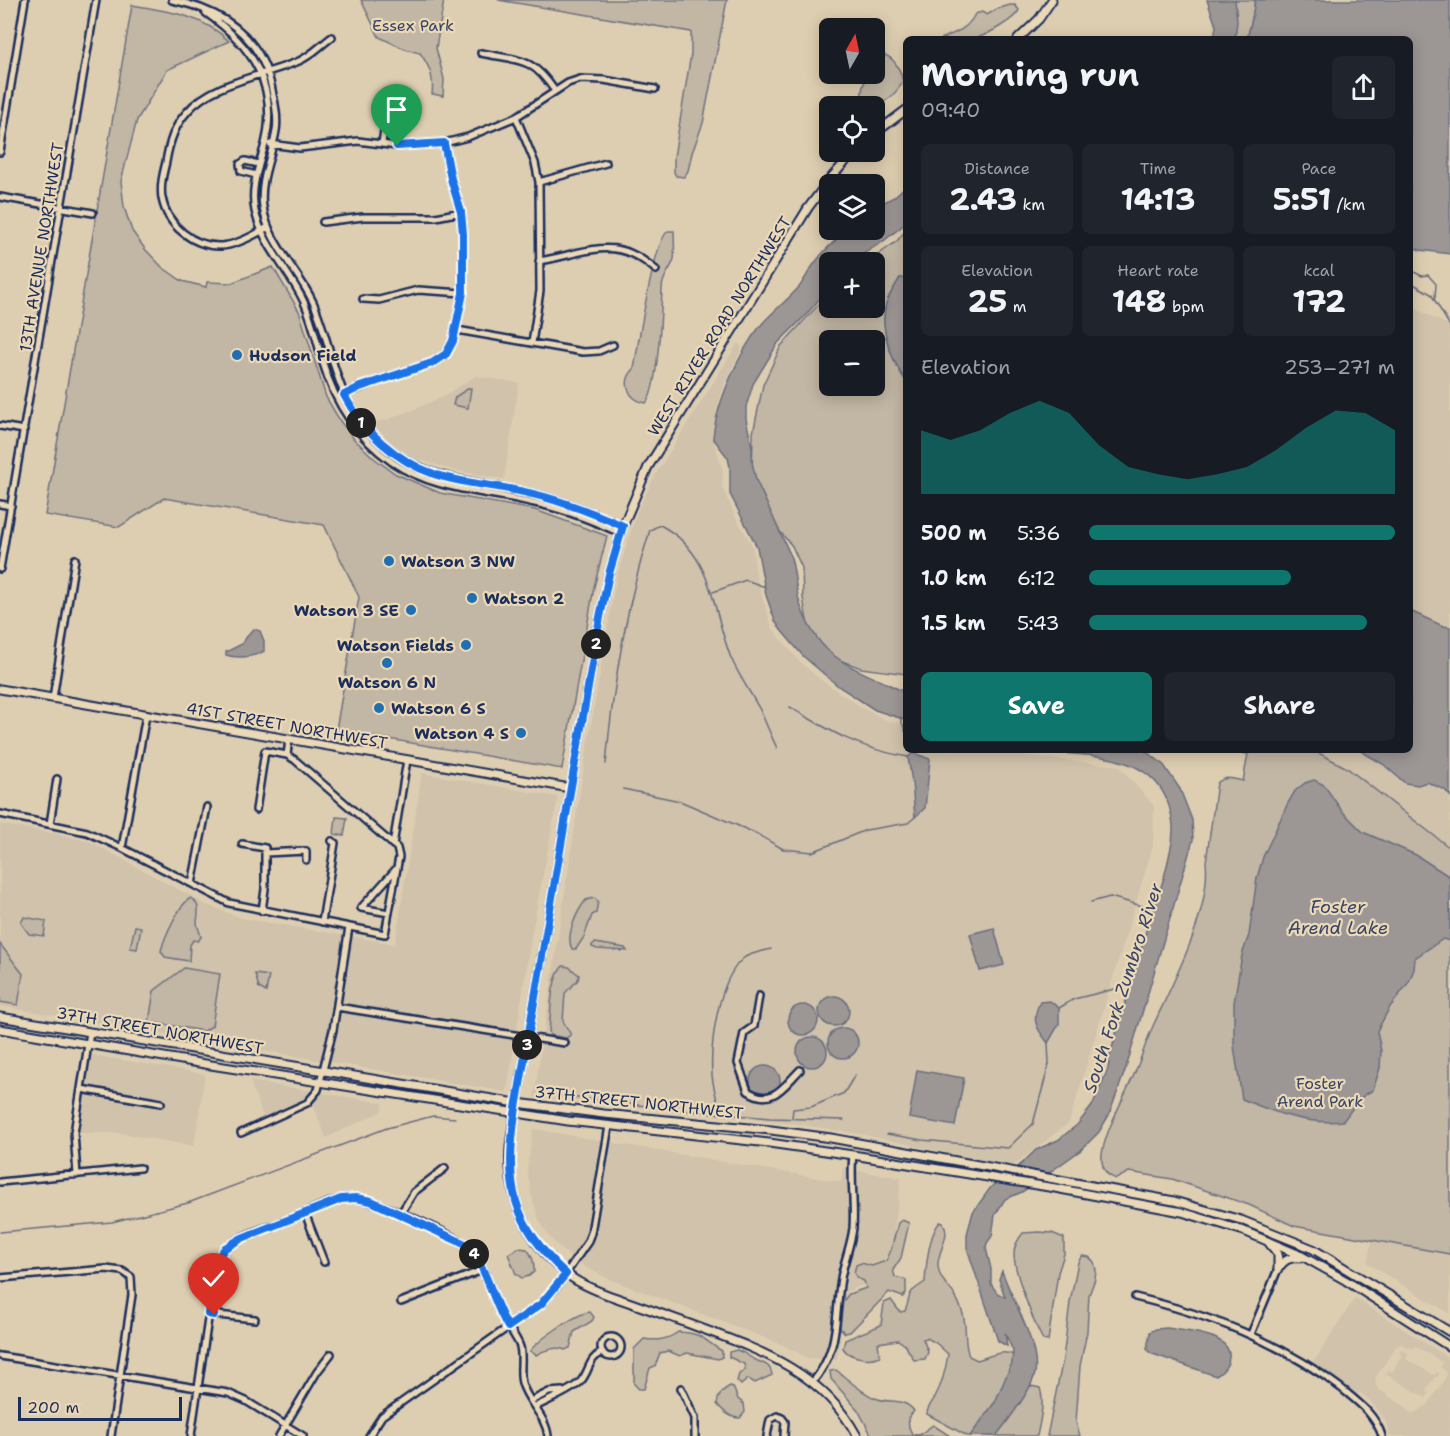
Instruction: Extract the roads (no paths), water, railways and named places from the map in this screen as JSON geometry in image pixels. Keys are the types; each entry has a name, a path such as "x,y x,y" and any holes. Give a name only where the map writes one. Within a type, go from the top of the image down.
{"main road":[{"path":"1021,36 1039,19 1052,0"},
{"path":"885,126 903,112"},
{"name":"WEST RIVER ROAD NORTHWEST","path":"845,162 808,208 663,442 638,488 622,529 604,596 515,1114 509,1162 511,1184 517,1206 535,1240 566,1274 608,1295 767,1354 813,1383 839,1409 857,1436"},
{"name":"41ST STREET NORTHWEST","path":"0,688 570,788"},
{"name":"37TH STREET NORTHWEST","path":"0,1017 517,1103 771,1130 854,1142 1174,1201 1208,1209 1264,1228 1321,1253 1450,1332"},
{"name":"37TH STREET NORTHWEST","path":"0,1029 515,1114 769,1143 1055,1188 1182,1212 1235,1228 1321,1267"},
{"path":"769,1143 771,1130"},
{"path":"1267,1241 1278,1254 1278,1269"},
{"path":"1278,1269 1284,1260 1293,1258 1303,1259 1321,1267 1450,1347"}],"street":[{"path":"0,152 26,0"},
{"name":"13TH AVENUE NORTHWEST","path":"0,569 96,0"},
{"path":"172,0 223,18 241,31 256,48 268,73 276,113 273,144 263,181 262,199 268,227 312,301 344,395 355,414 381,442 408,462 422,469 449,478 542,496 622,529"},
{"path":"197,7 221,23 240,41 261,75 265,88 268,119 265,143 256,175 254,203 261,231 304,303 314,328 328,378 336,398 352,424 368,442 394,463 417,476 452,488 542,504 622,529"},
{"path":"268,227 232,244 220,246 193,240 180,231 163,204 162,188 169,142 174,130 195,103 213,92 301,60 332,37"},
{"path":"481,53 527,62 535,66 555,91"},
{"path":"265,143 300,148 358,141 410,146 444,143 468,137 516,117 568,83 591,79 655,89"},
{"path":"382,143 390,96"},
{"path":"516,117 535,163 539,182 540,291 532,343"},
{"path":"336,398 360,387 438,360 448,350 457,330 463,293 463,234 461,212 451,179 444,143"},
{"path":"256,175 241,171 240,164 245,161 259,164"},
{"path":"539,182 606,163"},
{"path":"0,197 93,213"},
{"path":"323,222 363,217 430,217 461,212"},
{"path":"539,261 559,259 600,248 613,248 634,254 656,270"},
{"path":"363,299 379,300 418,290 463,293"},
{"path":"457,330 583,352 599,351 612,345"},
{"path":"0,426 24,430"},
{"path":"0,504 11,506"},
{"path":"53,698 75,559"},
{"path":"122,848 146,715"},
{"path":"286,755 289,740"},
{"path":"0,814 87,832 229,903 385,934 399,852 393,844 295,760 286,755 265,752 256,810"},
{"path":"393,844 407,760"},
{"path":"50,824 57,779"},
{"path":"192,884 207,807"},
{"path":"322,922 335,843 332,841"},
{"path":"242,844 265,848 265,889 262,911"},
{"path":"265,853 306,850 306,860"},
{"path":"389,913 361,908 397,868"},
{"path":"241,1132 307,1103 315,1095 321,1083 337,1007 349,927"},
{"path":"759,996 754,1026 744,1033 738,1063 748,1091 763,1098 772,1096 800,1070"},
{"path":"337,1007 565,1043"},
{"path":"77,1175 74,1133 90,1032"},
{"path":"81,1089 161,1103"},
{"path":"369,1436 382,1416 541,1304 566,1274 582,1253 591,1233 609,1126"},
{"path":"813,1383 828,1360 834,1335 842,1276 853,1230 851,1176 853,1155"},
{"path":"0,1182 140,1168"},
{"path":"401,1213 414,1192 445,1168"},
{"path":"191,1436 215,1262 225,1248 242,1238 349,1198 363,1199 401,1213 465,1244 474,1253 496,1306 520,1347 522,1383 546,1426 548,1436"},
{"path":"305,1213 324,1262"},
{"path":"0,1278 106,1269 122,1271 131,1277 132,1295 111,1436"},
{"path":"1251,1334 1278,1269"},
{"path":"400,1302 482,1270"},
{"path":"1135,1297 1206,1316 1251,1334 1286,1352 1336,1385 1367,1410 1377,1422 1382,1436"},
{"path":"208,1314 255,1319"},
{"path":"531,1401 549,1392 570,1390 580,1382 593,1358 603,1352"},
{"path":"279,1436 317,1372 331,1354"},
{"path":"0,1356 237,1396 303,1436"},
{"path":"681,1388 695,1418 695,1436"},
{"path":"535,1407 564,1391"},
{"path":"767,1436 770,1420 777,1416 785,1422 784,1436"}],"water":[{"path":"1207,0 1235,0 1237,21 1235,36 1214,36 1216,26"},
{"path":"1255,0 1450,0 1450,254 1413,247 1413,36 1248,36"},
{"path":"903,189 903,225 885,240 885,202"},
{"path":"836,240 885,240 866,252 823,252"},
{"path":"819,257 819,300 778,343 753,384 746,407 752,462 756,480 790,554 800,604 808,624 829,652 856,669 903,692 903,719 875,710 838,686 803,656 781,630 775,621 766,595 757,547 730,494 728,458 713,438 724,394 745,349 761,325 800,286"},
{"path":"900,278 903,278 903,376 888,344 884,324 886,304"},
{"path":"1413,612 1450,627 1450,796 1445,790 1427,782 1418,785 1405,783 1383,764 1364,753 1413,753"},
{"path":"254,629 260,631 264,641 264,651 245,657 226,655 226,652 242,644"},
{"path":"913,753 930,759 925,808 915,817 908,757"},
{"path":"1055,753 1148,753 1163,764 1180,789 1192,820 1193,840 1126,1068 1109,1115 1099,1132 1081,1150 1022,1192 1005,1199 995,1215 992,1236 986,1248 991,1269 991,1284 997,1293 1005,1297 999,1279 1002,1271 1029,1336 1033,1349 1035,1373 1024,1397 996,1436 970,1436 995,1402 1012,1363 1013,1351 1005,1333 1007,1346 998,1341 967,1248 967,1234 973,1212 991,1187 1036,1150 1058,1140 1077,1125 1092,1106 1108,1069 1150,910 1158,896 1173,838 1171,812 1166,798 1155,781 1140,770 1123,762"},
{"name":"Foster Arend Lake","path":"1314,780 1324,785 1342,811 1363,832 1416,855 1450,877 1450,941 1443,939 1415,958 1409,982 1390,1007 1377,1031 1381,1051 1380,1068 1373,1090 1359,1100 1343,1121 1330,1122 1279,1113 1242,1099 1234,1046 1234,1003 1263,857 1295,791 1305,783"},
{"path":"994,928 1004,965 980,971 970,934"},
{"path":"834,996 845,1000 849,1011 845,1022 834,1026 823,1022 819,1011 823,1000"},
{"path":"1050,1001 1059,1008 1059,1024 1048,1043 1040,1033 1035,1019 1040,1002"},
{"path":"803,1005 814,1009 818,1020 814,1031 803,1035 792,1031 788,1020 792,1009"},
{"path":"843,1028 854,1032 858,1043 854,1054 843,1058 832,1054 828,1043 832,1032"},
{"path":"812,1037 823,1041 827,1052 823,1063 812,1067 801,1063 797,1052 801,1041"},
{"path":"765,1066 771,1067 779,1075 779,1087 771,1095 765,1096 759,1095 751,1087 750,1081 751,1075 759,1067"},
{"path":"917,1070 964,1078 955,1126 909,1118"},
{"path":"1167,1328 1215,1338 1228,1350 1228,1364 1216,1376 1150,1353 1147,1349 1150,1332"}],"waterway":[{"path":"1413,272 1422,276 1428,275 1436,284 1435,298"},
{"path":"1413,284 1431,294 1450,326"},
{"path":"606,764 612,704 627,616 650,530 660,525 678,537 701,566 731,658 760,710 777,748"},
{"path":"713,592 746,580 765,587"},
{"path":"790,707 860,744 908,757"},
{"path":"900,717 903,725"},
{"path":"623,789 680,801 755,833 783,849 812,852 866,830 908,823 915,817"},
{"name":"South Fork Zumbro River","path":"1091,902 1110,897 1153,909"},
{"path":"720,1111 713,1084 712,1062 714,1029 722,995 728,980 745,957 771,949"},
{"name":"South Fork Zumbro River","path":"1059,1008 1074,999 1131,985"},
{"path":"887,1134 922,1140 1008,1148 1033,1124 1049,1064 1048,1043"},
{"path":"792,1118 793,1109 811,1107 844,1093 855,1075"},
{"path":"552,1095 770,1118 844,1120"},
{"path":"0,1232 112,1222 188,1203 387,1128 433,1116 455,1118"}],"place":[{"name":"Hudson Field","path":"237,355"},
{"name":"Watson 3 NW","path":"389,561"},
{"name":"Watson 2","path":"472,598"},
{"name":"Watson 3 SE","path":"411,610"},
{"name":"Watson Fields","path":"466,645"},
{"name":"Watson 6 N","path":"387,663"},
{"name":"Watson 6 S","path":"379,708"},
{"name":"Watson 4 S","path":"521,733"}],"park label":[{"name":"Essex Park","path":"413,25"},
{"name":"Foster Arend Park","path":"1320,1092"}]}
